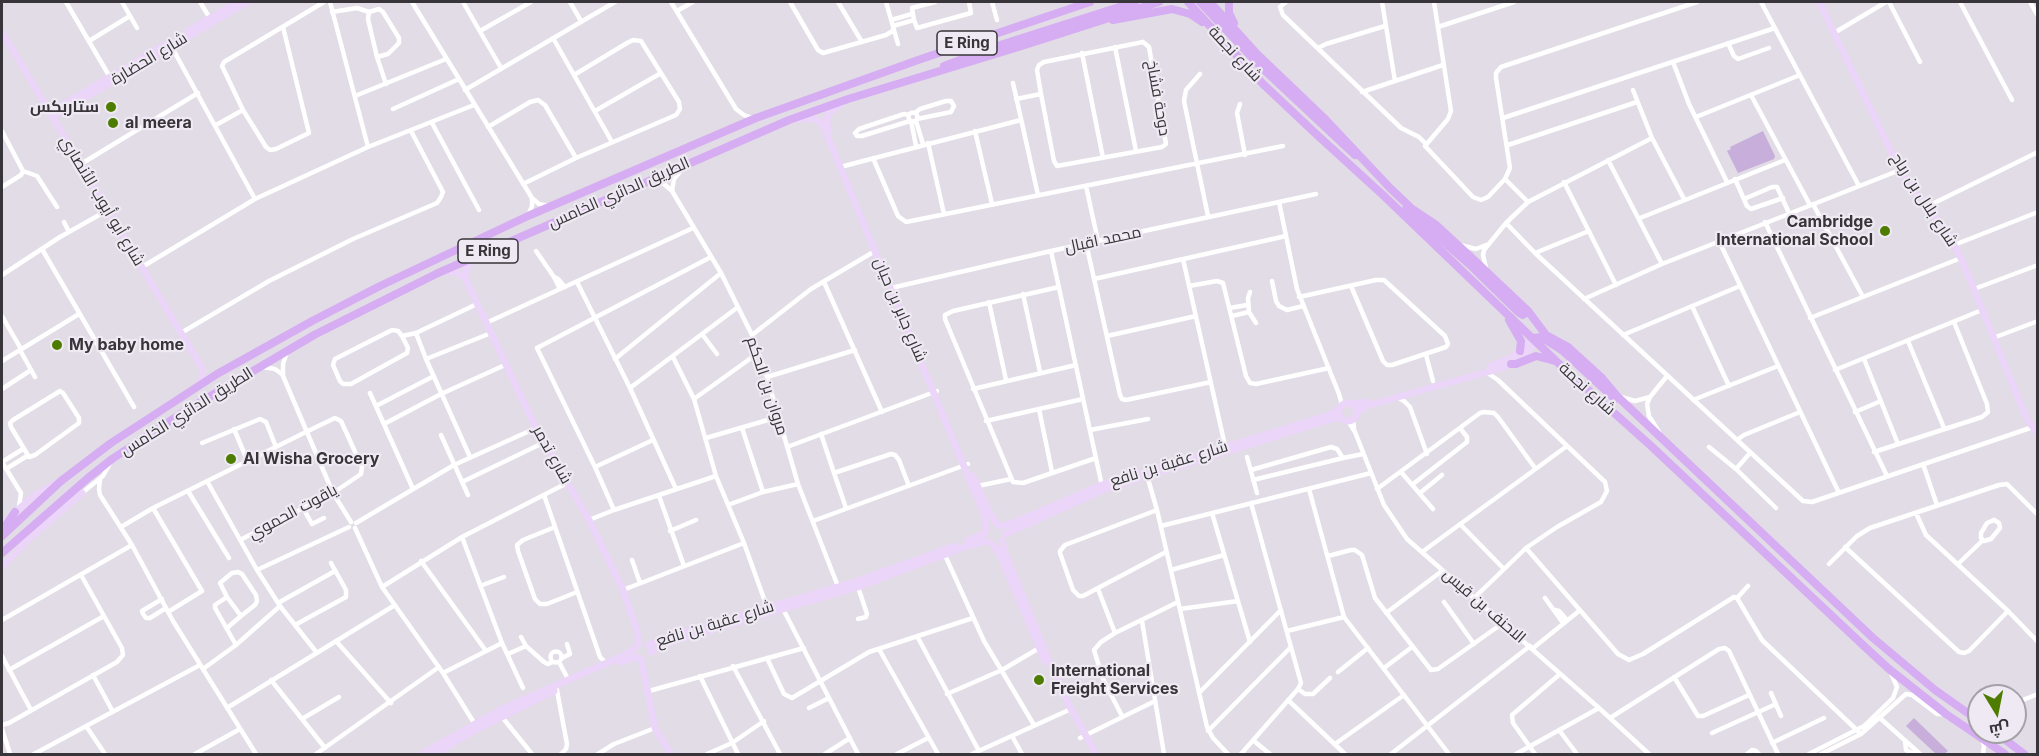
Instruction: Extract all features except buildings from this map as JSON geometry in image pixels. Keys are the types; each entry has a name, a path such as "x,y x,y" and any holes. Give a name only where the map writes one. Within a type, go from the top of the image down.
{"main road":[{"name":"الطريق الدائري الخامس","path":"2,536 61,481 111,443 217,374 347,302 528,216 756,118 921,58 1090,2"},
{"path":"927,75 963,57 1136,2"},
{"name":"الطريق الدائري الخامس","path":"2,553 57,503 112,459 182,413 288,350 438,273 789,120 848,99 1160,2"},
{"name":"شارع نجمة","path":"1188,2 1263,84 1502,308 1538,337 1556,361 1650,445 1889,669 1967,728"},
{"path":"1200,2 1259,65 1344,147 1365,164"},
{"name":"شارع نجمة","path":"1210,2 1276,73 1348,142 1365,164 1407,204 1435,224 1528,311 1538,337"},
{"path":"1229,2 1229,13 1237,30"},
{"path":"1102,21 1130,18 1160,10 1175,10 1190,14 1211,28"},
{"path":"1384,196 1406,209 1470,265 1518,312 1522,315 1528,311"},
{"path":"1502,308 1519,338 1520,351"},
{"path":"1538,337 1563,351 1669,448 1675,449"},
{"name":"شارع نجمة","path":"1538,337 1568,347 1873,638 1935,690 1967,712"},
{"path":"1511,364 1536,356 1556,361 1555,355 1562,354 1587,377 1593,378"},
{"path":"2,531 17,509"},
{"name":"شارع نجمة","path":"1991,744 2005,754"},
{"path":"2011,744 2024,754"}],"street":[{"path":"66,2 111,79"},
{"path":"122,2 137,28"},
{"path":"200,2 211,20"},
{"name":"شارع الحضارة","path":"51,115 238,2"},
{"name":"شارع الحضارة","path":"211,20 247,2"},
{"path":"283,27 309,133 270,150 243,110 222,66 224,62 324,2"},
{"path":"330,2 368,147"},
{"path":"412,2 532,198 544,206 553,206"},
{"path":"465,2 501,68"},
{"path":"480,31 531,2"},
{"path":"570,2 581,21"},
{"path":"465,90 615,2"},
{"path":"671,2 736,109 738,119 730,130"},
{"path":"677,11 693,2"},
{"path":"790,2 821,52 829,53 862,42 912,14"},
{"path":"838,2 862,42"},
{"path":"886,2 898,44"},
{"path":"935,2 913,7 912,14 919,28 971,13 969,2"},
{"path":"992,2 997,20"},
{"path":"1286,2 1280,7 1283,15 1401,129 1419,137 1477,199 1488,197 1505,179 1510,168 1496,78 1501,67 1697,2"},
{"path":"1382,2 1395,81"},
{"path":"1426,144 1450,115 1434,2"},
{"path":"1492,2 1494,8"},
{"path":"1438,27 1514,2"},
{"path":"1761,2 1859,186"},
{"name":"شارع بلال بن رباح","path":"1819,2 1900,170 1926,207 1938,219 1961,258 2024,412 2035,430"},
{"path":"1834,33 1888,2 1920,62"},
{"path":"1960,2 2012,100"},
{"path":"2030,2 2037,16"},
{"path":"333,12 357,8 369,12 379,9 383,12 399,38 399,43 388,54 377,57"},
{"path":"369,12 368,19 386,84"},
{"path":"89,41 130,16"},
{"path":"893,26 914,21"},
{"path":"1318,48 1385,26"},
{"path":"1503,118 1775,28"},
{"name":"شارع أبو أيوب الأنصاري","path":"2,32 203,370"},
{"path":"553,38 612,142"},
{"path":"523,184 679,112 681,106 645,44 637,40 627,42 574,75"},
{"name":"دوحة فشاخ","path":"1143,42 1149,47 1167,142 1162,147 1060,166 1055,164 1037,70 1039,65 1115,47 1143,42"},
{"path":"1728,43 1734,56 1738,59 1769,48"},
{"path":"170,44 255,199"},
{"path":"1115,47 1136,151"},
{"path":"1082,54 1103,158"},
{"path":"355,96 446,58"},
{"path":"1673,62 1686,99 1727,182"},
{"path":"1362,92 1443,65"},
{"path":"595,111 661,73"},
{"path":"1200,74 1186,90 1184,97 1208,216"},
{"path":"1696,117 1800,75"},
{"path":"393,109 459,79"},
{"path":"1013,83 1038,195"},
{"path":"1633,90 1652,138 1684,199"},
{"path":"81,164 198,93"},
{"path":"1016,99 1041,94"},
{"path":"1751,96 1863,297"},
{"name":"شارع جابر بن حيان","path":"848,99 828,114 826,123 876,250"},
{"path":"488,127 530,102 538,100 545,105 576,158"},
{"path":"916,146 913,119 915,113 946,100 951,101 954,106 951,112 913,119 862,136 855,134 859,129 904,114 913,119 925,143 945,214"},
{"path":"1508,145 1637,102"},
{"path":"1240,104 1237,113 1245,154"},
{"path":"142,267 255,199 368,147 474,105"},
{"path":"736,109 744,115 756,118"},
{"path":"216,125 243,110"},
{"name":"شارع جابر بن حيان","path":"789,120 814,119 822,124 966,464 986,517 985,531"},
{"path":"844,166 925,143 1021,120"},
{"path":"432,123 479,210"},
{"path":"2,131 23,171"},
{"path":"181,333 269,281 353,239 437,202 443,192 411,131"},
{"path":"975,131 992,204"},
{"path":"1488,273 1483,255 1484,250 1506,223 1528,202 1652,138"},
{"path":"873,158 900,219 906,222 1283,146"},
{"path":"1926,207 2037,152"},
{"path":"1640,218 1785,159"},
{"path":"1608,160 1662,264"},
{"path":"650,179 660,182 672,191 674,178 691,162"},
{"path":"1584,299 1764,222 1900,170"},
{"path":"2,187 21,175 23,171"},
{"path":"23,171 37,176 57,207"},
{"path":"1505,179 1528,202"},
{"path":"1735,179 1749,208 1753,210 1783,198"},
{"path":"1564,182 1616,285"},
{"path":"1086,186 1098,241"},
{"path":"1744,199 1774,186 1779,188 1789,213"},
{"name":"مروان بن الحكم","path":"672,191 721,273 752,335 767,377 798,484 840,590"},
{"name":"محمد اقبال","path":"893,288 1086,243 1316,194"},
{"path":"528,216 532,198"},
{"path":"1279,202 1299,297 1350,418"},
{"path":"2,276 69,232 108,210"},
{"path":"1954,245 2037,212"},
{"path":"64,222 69,232"},
{"path":"1764,222 1887,476"},
{"path":"1506,223 1584,299 1803,501 1809,502 1839,493 1923,464 2035,430"},
{"path":"486,322 693,228"},
{"path":"1535,253 1588,231"},
{"path":"1094,279 1286,236"},
{"path":"1719,241 1839,493"},
{"path":"1086,243 1122,399 1211,382"},
{"path":"1457,244 1476,249 1488,244"},
{"path":"42,249 134,407"},
{"path":"752,335 824,282 876,250"},
{"path":"536,251 563,288"},
{"path":"1051,251 1103,487"},
{"path":"466,280 466,267 474,256"},
{"path":"614,510 537,348 711,257"},
{"path":"1810,318 1961,258"},
{"path":"1183,259 1225,450"},
{"path":"1974,289 2037,265"},
{"path":"438,273 454,272 466,280"},
{"path":"615,358 721,273"},
{"path":"1299,297 1380,279 1390,284 1447,340 1448,344 1426,355 1387,365 1383,361 1351,286"},
{"name":"شارع تدمر","path":"466,280 536,428 589,520 623,590 643,651 655,728 671,754"},
{"path":"1272,280 1276,301 1283,308 1287,310 1303,306"},
{"path":"1189,286 1221,281 1225,287 1246,376 1250,383 1256,384 1329,368"},
{"path":"577,282 630,388 676,489"},
{"path":"824,282 882,412"},
{"path":"1623,335 1740,286"},
{"path":"1059,287 953,310 945,315 946,323 1011,479 1019,484 1096,458"},
{"path":"1250,292 1247,305 1256,323"},
{"path":"1023,294 1040,372"},
{"path":"989,302 1006,380"},
{"path":"405,342 416,334 477,304"},
{"path":"1230,308 1247,305"},
{"path":"1692,306 1729,386"},
{"path":"630,388 738,307"},
{"path":"1835,370 1982,310"},
{"path":"1232,316 1249,312"},
{"path":"2,361 79,314"},
{"path":"2,316 35,377"},
{"path":"1107,336 1196,316"},
{"path":"1994,338 2037,321"},
{"path":"1874,452 1982,417 1988,411 1954,322"},
{"path":"392,330 396,330 402,336 408,351 405,355 351,384 343,384 340,381 333,365 335,359 392,330"},
{"path":"426,359 490,333"},
{"path":"402,336 416,334"},
{"path":"416,334 470,458"},
{"path":"702,334 717,354"},
{"name":"شارع عقبة بن نافع","path":"1225,450 1323,417 1345,405 1362,404 1433,381 1500,363 1538,337"},
{"name":"شارع عقبة بن نافع","path":"999,525 1011,524 1103,487 1332,419 1350,418 1366,406 1500,368 1521,358 1538,337"},
{"path":"1908,340 1944,428"},
{"path":"288,350 283,364 284,375 333,493 353,525 382,587 443,673 476,726"},
{"path":"767,377 855,350"},
{"path":"693,399 758,353"},
{"path":"1426,355 1433,381"},
{"path":"674,357 693,399 716,476 744,543 768,610"},
{"path":"1864,359 1898,444"},
{"path":"384,424 441,394 505,365"},
{"path":"973,388 1076,365"},
{"path":"1693,400 1778,366"},
{"path":"258,368 275,369 284,375"},
{"path":"1498,380 1500,368"},
{"path":"2,388 31,370"},
{"path":"201,385 203,370 217,374"},
{"path":"1474,598 1526,548 1601,502 1607,491 1605,482 1498,380 1485,372"},
{"path":"376,406 434,376"},
{"path":"1660,435 1647,412 1650,397 1667,376"},
{"path":"6,469 27,456 35,455 79,423 79,418 60,391 12,421 11,428 27,456"},
{"path":"787,447 936,392"},
{"path":"1410,407 1415,392"},
{"path":"370,393 413,489"},
{"path":"1397,397 1410,407 1427,454"},
{"path":"1618,397 1635,401 1650,397"},
{"path":"986,421 1083,399"},
{"path":"1855,412 1881,401"},
{"path":"1345,405 1355,406 1350,418"},
{"path":"1039,409 1053,472"},
{"path":"1377,489 1427,454 1479,413 1484,412 1494,413 1535,468"},
{"path":"1737,440 1800,412"},
{"path":"706,438 778,417"},
{"name":"ياقوت الحموي","path":"121,527 207,481 335,418 339,419 362,467 361,474 333,493 240,540"},
{"name":"الاحنف بن قيس","path":"1350,418 1377,489 1400,530 1442,571 1649,754"},
{"path":"1090,430 1148,419"},
{"path":"202,443 256,420 263,420 276,447"},
{"path":"257,570 353,525 454,465 536,428"},
{"path":"742,428 763,492"},
{"path":"1413,484 1467,442 1467,437 1460,428"},
{"path":"234,429 248,462"},
{"path":"821,434 846,508"},
{"path":"441,435 468,495"},
{"path":"595,467 653,440"},
{"path":"462,482 544,442"},
{"path":"1422,552 1566,446"},
{"path":"1709,447 1736,469 1776,508"},
{"path":"1251,470 1327,448 1337,449 1344,458"},
{"path":"23,449 2,462 21,493 27,496 35,495"},
{"path":"1736,469 1750,453"},
{"path":"834,473 891,454 899,459 909,486"},
{"path":"1253,480 1363,454"},
{"path":"1247,457 1257,493"},
{"name":"الطريق الدائري الخامس","path":"2,567 28,540 100,480 112,459"},
{"path":"813,521 966,464"},
{"name":"شارع جابر بن حيان","path":"966,464 990,514 999,525"},
{"path":"1923,464 1937,506"},
{"path":"1401,472 1433,509"},
{"path":"1161,526 1371,473"},
{"path":"1147,474 1208,731 1228,754"},
{"path":"1420,493 1442,475"},
{"path":"589,520 716,476"},
{"path":"978,486 1011,479"},
{"path":"100,480 100,495 132,545 167,610 256,754"},
{"name":"الطريق الدائري الخامس","path":"2,524 35,495 61,481"},
{"path":"207,481 279,605 317,653"},
{"path":"382,587 462,537 567,483"},
{"path":"728,505 763,492 798,484"},
{"path":"1829,564 1857,536 1870,528 1992,486 2007,484 2037,515"},
{"name":"شارع عقبة بن نافع","path":"1003,537 1103,487"},
{"path":"1309,489 1344,617 1449,754"},
{"path":"57,503 90,491 100,495"},
{"path":"188,491 229,558"},
{"path":"17,509 21,493"},
{"path":"544,495 600,657 606,663"},
{"path":"659,496 684,566"},
{"path":"1241,754 1298,689 1301,681 1251,503"},
{"path":"153,508 202,591 167,610 146,618 142,612 162,599"},
{"path":"303,508 312,524 324,518"},
{"path":"1157,510 1062,548 1061,556 1076,593 1083,596 1166,552"},
{"path":"1212,513 1250,642"},
{"path":"1916,513 1926,535 2008,610 2037,642"},
{"path":"670,531 696,520"},
{"path":"1958,564 1983,540 1989,540 1997,534 2000,528 1998,522 1994,520 1988,523 1981,533 1983,540"},
{"path":"1460,524 1503,568"},
{"path":"1041,647 1005,553 999,525 991,525 985,531 1000,555 1068,710 1091,754"},
{"path":"555,527 523,540 518,544 518,551 535,599 540,604 547,604 578,592"},
{"name":"شارع عقبة بن نافع","path":"840,590 858,587 944,553 974,539 985,531"},
{"path":"462,537 502,643 523,688"},
{"path":"990,542 999,543 1003,537"},
{"name":"شارع عقبة بن نافع","path":"422,754 435,753 476,726 500,714 683,632 840,590 944,553 976,543 990,542"},
{"path":"623,590 744,543"},
{"path":"2,620 132,545"},
{"path":"1845,547 1959,652 1969,651 2008,610"},
{"path":"1526,548 1618,654 1629,660 1643,654 1734,597 1737,598 1748,586"},
{"path":"1328,556 1351,550 1362,555 1373,594 1429,668 1436,670 1503,623"},
{"path":"944,553 984,641 1034,725"},
{"path":"1171,570 1224,555"},
{"path":"632,560 640,583"},
{"path":"421,561 486,651"},
{"path":"295,626 346,597 346,590 331,563"},
{"path":"34,754 202,667 237,644 279,605 335,571"},
{"path":"1386,612 1442,571"},
{"path":"228,629 257,601 256,595 241,572 232,573 220,582 220,586 241,616"},
{"path":"10,754 2,729 31,710 117,662 123,655 122,648 81,575"},
{"path":"480,586 504,577"},
{"path":"858,587 867,614 858,619"},
{"path":"1098,589 1115,633"},
{"path":"227,597 214,608 237,644"},
{"path":"1545,598 1554,610 1559,611 1565,622"},
{"path":"1737,598 1762,640 1859,732"},
{"path":"1180,609 1238,601"},
{"path":"1122,716 1103,679 1095,655 1097,646 1115,633 1178,602"},
{"path":"1444,602 1474,644"},
{"path":"227,708 395,605"},
{"path":"782,606 858,754"},
{"path":"1198,693 1281,610"},
{"path":"1391,754 1579,610"},
{"path":"9,670 104,616"},
{"path":"1287,631 1344,617"},
{"path":"767,658 784,694 789,698 795,697 849,662 879,649 973,618"},
{"path":"1142,621 1164,754"},
{"path":"917,636 975,753 1068,710"},
{"path":"521,637 525,646 548,664 570,654 567,644"},
{"path":"336,642 391,703"},
{"path":"443,673 502,643"},
{"path":"508,654 525,646"},
{"path":"947,694 1002,670 1041,647"},
{"path":"1208,731 1291,647"},
{"path":"1384,668 1412,647"},
{"path":"649,691 804,648"},
{"path":"1338,672 1368,648"},
{"path":"1610,718 1719,649 1725,648 1729,651 1778,754"},
{"path":"879,649 938,754"},
{"name":"شارع عقبة بن نافع","path":"557,687 627,654 643,651"},
{"path":"2,656 31,710"},
{"path":"558,661 568,680"},
{"path":"733,666 764,721 778,754"},
{"path":"316,754 439,668"},
{"path":"1809,754 1859,732 1896,694 1896,683 1889,669"},
{"path":"1535,754 1513,723 1512,715 1560,674"},
{"path":"93,675 113,712"},
{"path":"700,676 738,754"},
{"path":"1674,677 1698,716 1703,716 1749,695"},
{"path":"1298,689 1305,694 1313,694 1330,678"},
{"path":"271,680 325,748"},
{"path":"557,687 567,744 561,754"},
{"path":"1771,693 1781,716"},
{"path":"1821,754 1880,718 1906,694 1912,695 1937,714 1946,714"},
{"path":"1335,744 1404,695"},
{"path":"302,719 339,697"},
{"path":"809,708 829,698"},
{"path":"1288,700 1345,754"},
{"path":"1082,736 1155,701"},
{"path":"1712,733 1776,704"},
{"path":"1516,754 1599,708"},
{"path":"500,714 532,754"},
{"path":"1772,743 1824,718"},
{"path":"1880,718 1918,754"},
{"path":"709,754 732,743 764,721"},
{"path":"86,726 105,754"},
{"path":"598,754 614,744 655,728"},
{"path":"195,754 240,729"},
{"path":"1559,730 1576,754"},
{"path":"1012,736 1022,754"},
{"path":"1082,736 1096,754"},
{"path":"825,754 850,738"},
{"path":"897,754 928,738"},
{"path":"1254,741 1270,754"},
{"path":"1747,754 1754,750 1759,754"}],"shaded area":[{"path":"1763,131 1775,156 1774,159 1738,173 1727,151 1731,149 1730,147"},
{"path":"1914,718 1948,751 1944,754 1936,754 1906,726"}],"place":[{"name":"ستاربكس","path":"111,107"},
{"name":"al meera","path":"113,123"},
{"name":"Cambridge International School","path":"1885,231"},
{"name":"My baby home","path":"57,345"},
{"name":"Al Wisha Grocery","path":"231,459"},
{"name":"International Freight Services","path":"1039,680"}]}
